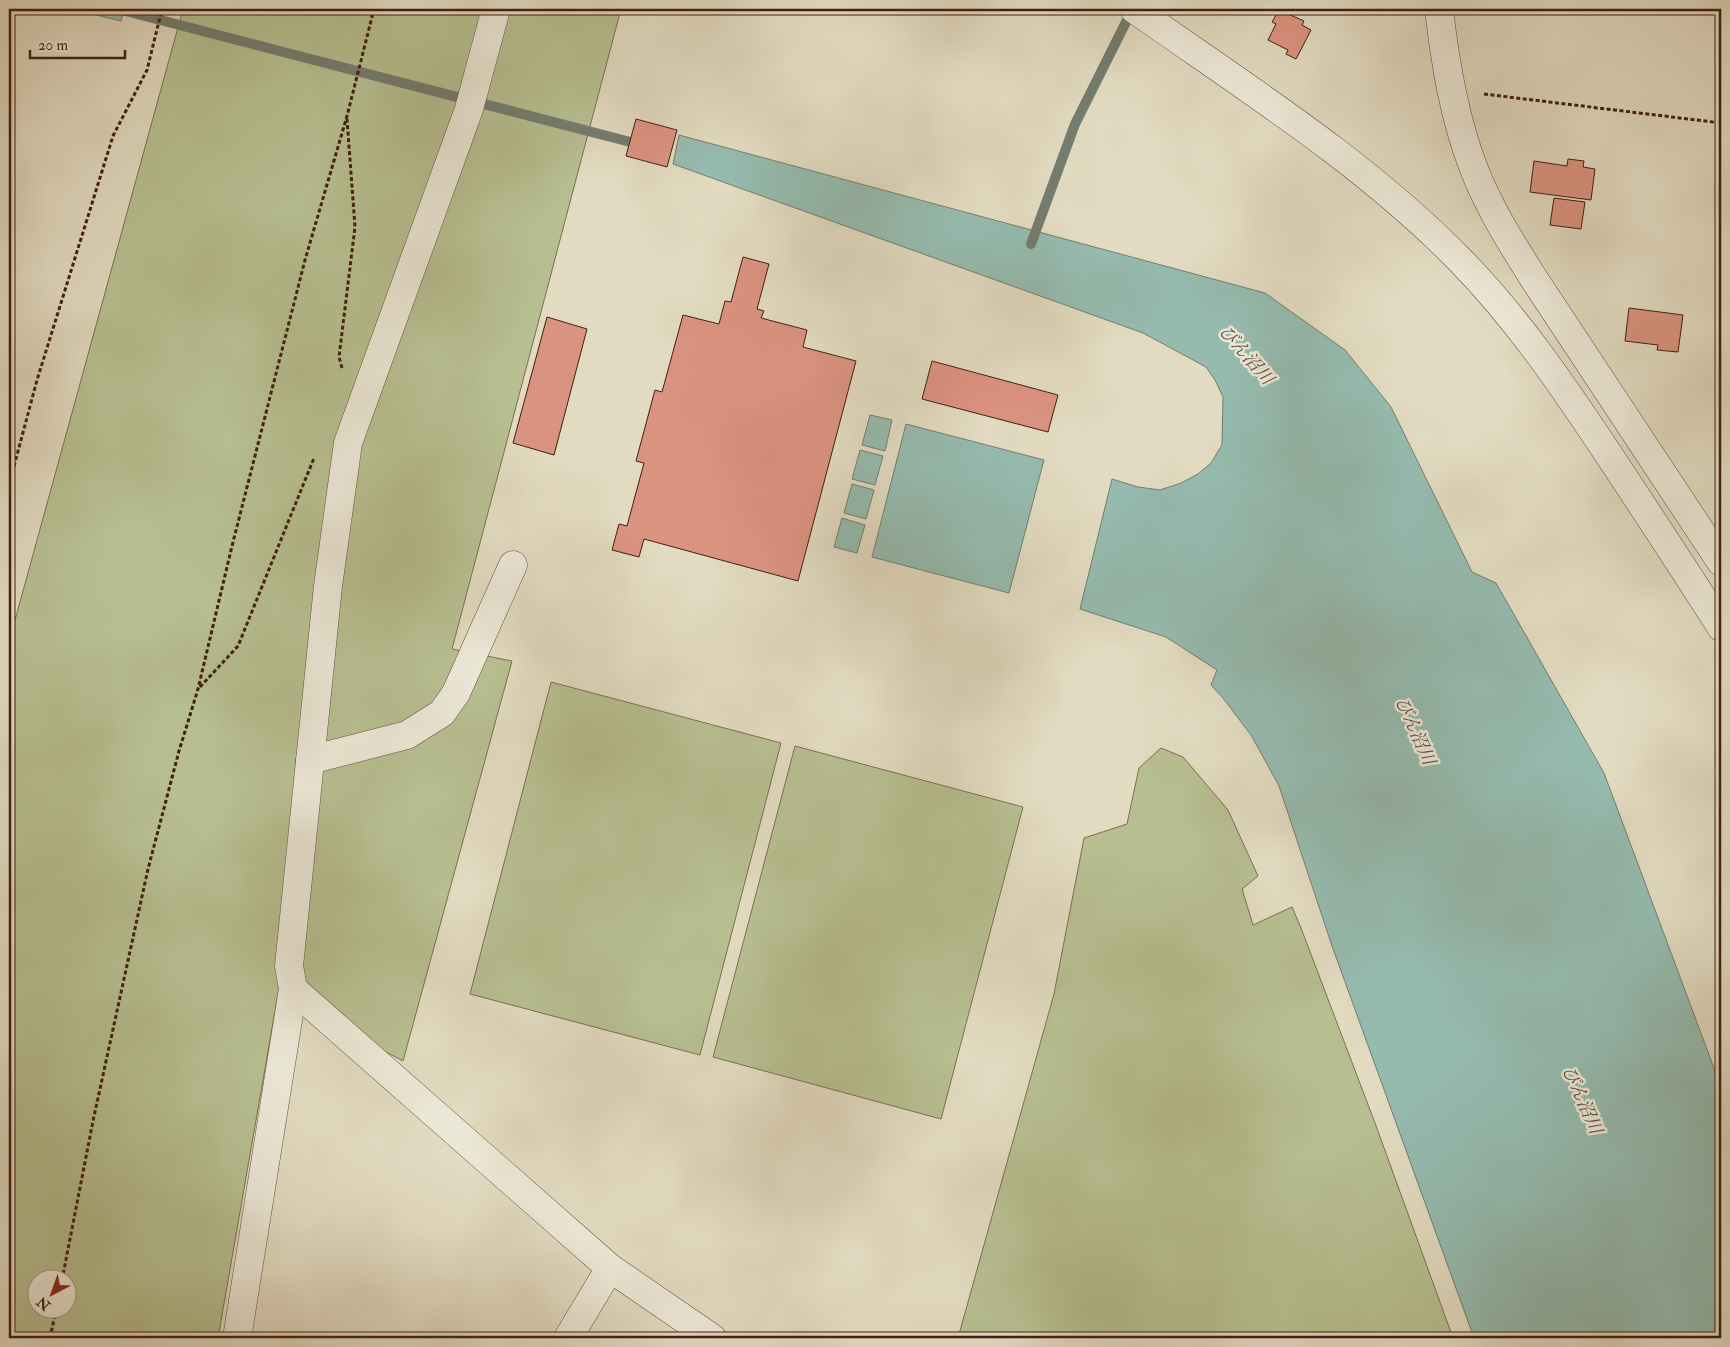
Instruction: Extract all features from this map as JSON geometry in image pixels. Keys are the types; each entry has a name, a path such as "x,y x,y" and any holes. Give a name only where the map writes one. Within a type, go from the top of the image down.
{"street":[{"path":"237,1338 293,989 289,966 328,586 348,443 469,109 496,9"},
{"path":"1134,9 1351,163 1459,259 1516,324 1574,402 1721,627"},
{"path":"1438,9 1452,90 1462,132 1474,170 1510,241 1721,562"},
{"path":"310,760 407,734 442,713 456,693 513,565"},
{"path":"293,989 610,1268 712,1338"},
{"path":"568,1338 610,1268"}],"path":[{"path":"9,485 37,380 113,136 147,70 162,9"},
{"path":"64,1270 93,1121 148,869 179,751 198,689 232,546 305,260 347,116 374,9"},
{"path":"1452,90 1721,123"},
{"path":"344,375 339,357 354,227 347,116"},
{"path":"198,689 238,646 315,456 348,443"},
{"path":"50,1338 54,1320"}],"green space":[{"path":"183,9 621,9 452,649 512,661 403,1061 278,994 218,1338 9,1338 9,642"},
{"path":"551,682 781,743 700,1055 470,994"},
{"path":"795,746 1023,807 941,1119 713,1057"},
{"path":"1161,748 1183,757 1228,810 1258,876 1242,889 1253,925 1292,907 1375,1123 1453,1338 958,1338 1054,994 1084,838 1127,824 1139,768"}],"water":[{"path":"72,9 124,9 121,21"},
{"name":"びん沼川","path":"679,135 1265,293 1345,350 1391,407 1472,572 1496,583 1604,773 1721,1087 1721,1338 1474,1338 1332,946 1279,786 1251,735 1211,685 1217,670 1166,637 1080,609 1112,479 1138,487 1160,490 1181,483 1198,474 1211,463 1222,445 1223,397 1206,367 1143,333 673,164"},
{"path":"870,415 892,420 885,451 862,445"},
{"path":"906,424 1044,460 1009,593 872,557"},
{"path":"860,450 883,456 875,485 852,479"},
{"path":"852,484 874,490 866,519 844,513"},
{"path":"842,518 865,525 857,553 834,547"}],"building":[{"path":"1279,10 1304,21 1302,25 1311,30 1296,59 1286,54 1288,50 1268,40 1276,24 1272,22"},
{"path":"636,119 677,130 667,167 626,156"},
{"path":"1568,159 1584,161 1583,167 1595,169 1591,200 1530,192 1534,161 1567,166"},
{"path":"1554,198 1585,202 1581,229 1550,225"},
{"path":"743,257 769,264 757,309 764,311 761,318 807,330 803,347 856,361 798,581 644,539 639,557 612,550 619,524 627,526 644,463 636,461 655,390 662,392 683,315 719,324 725,301 731,302"},
{"path":"1629,308 1683,315 1678,352 1657,350 1658,345 1625,341"},
{"path":"547,317 587,329 554,455 513,443"},
{"path":"932,361 1058,395 1048,432 922,399"}],"waterway":[{"path":"118,9 642,145"},
{"path":"1031,244 1075,124 1132,10"}]}
